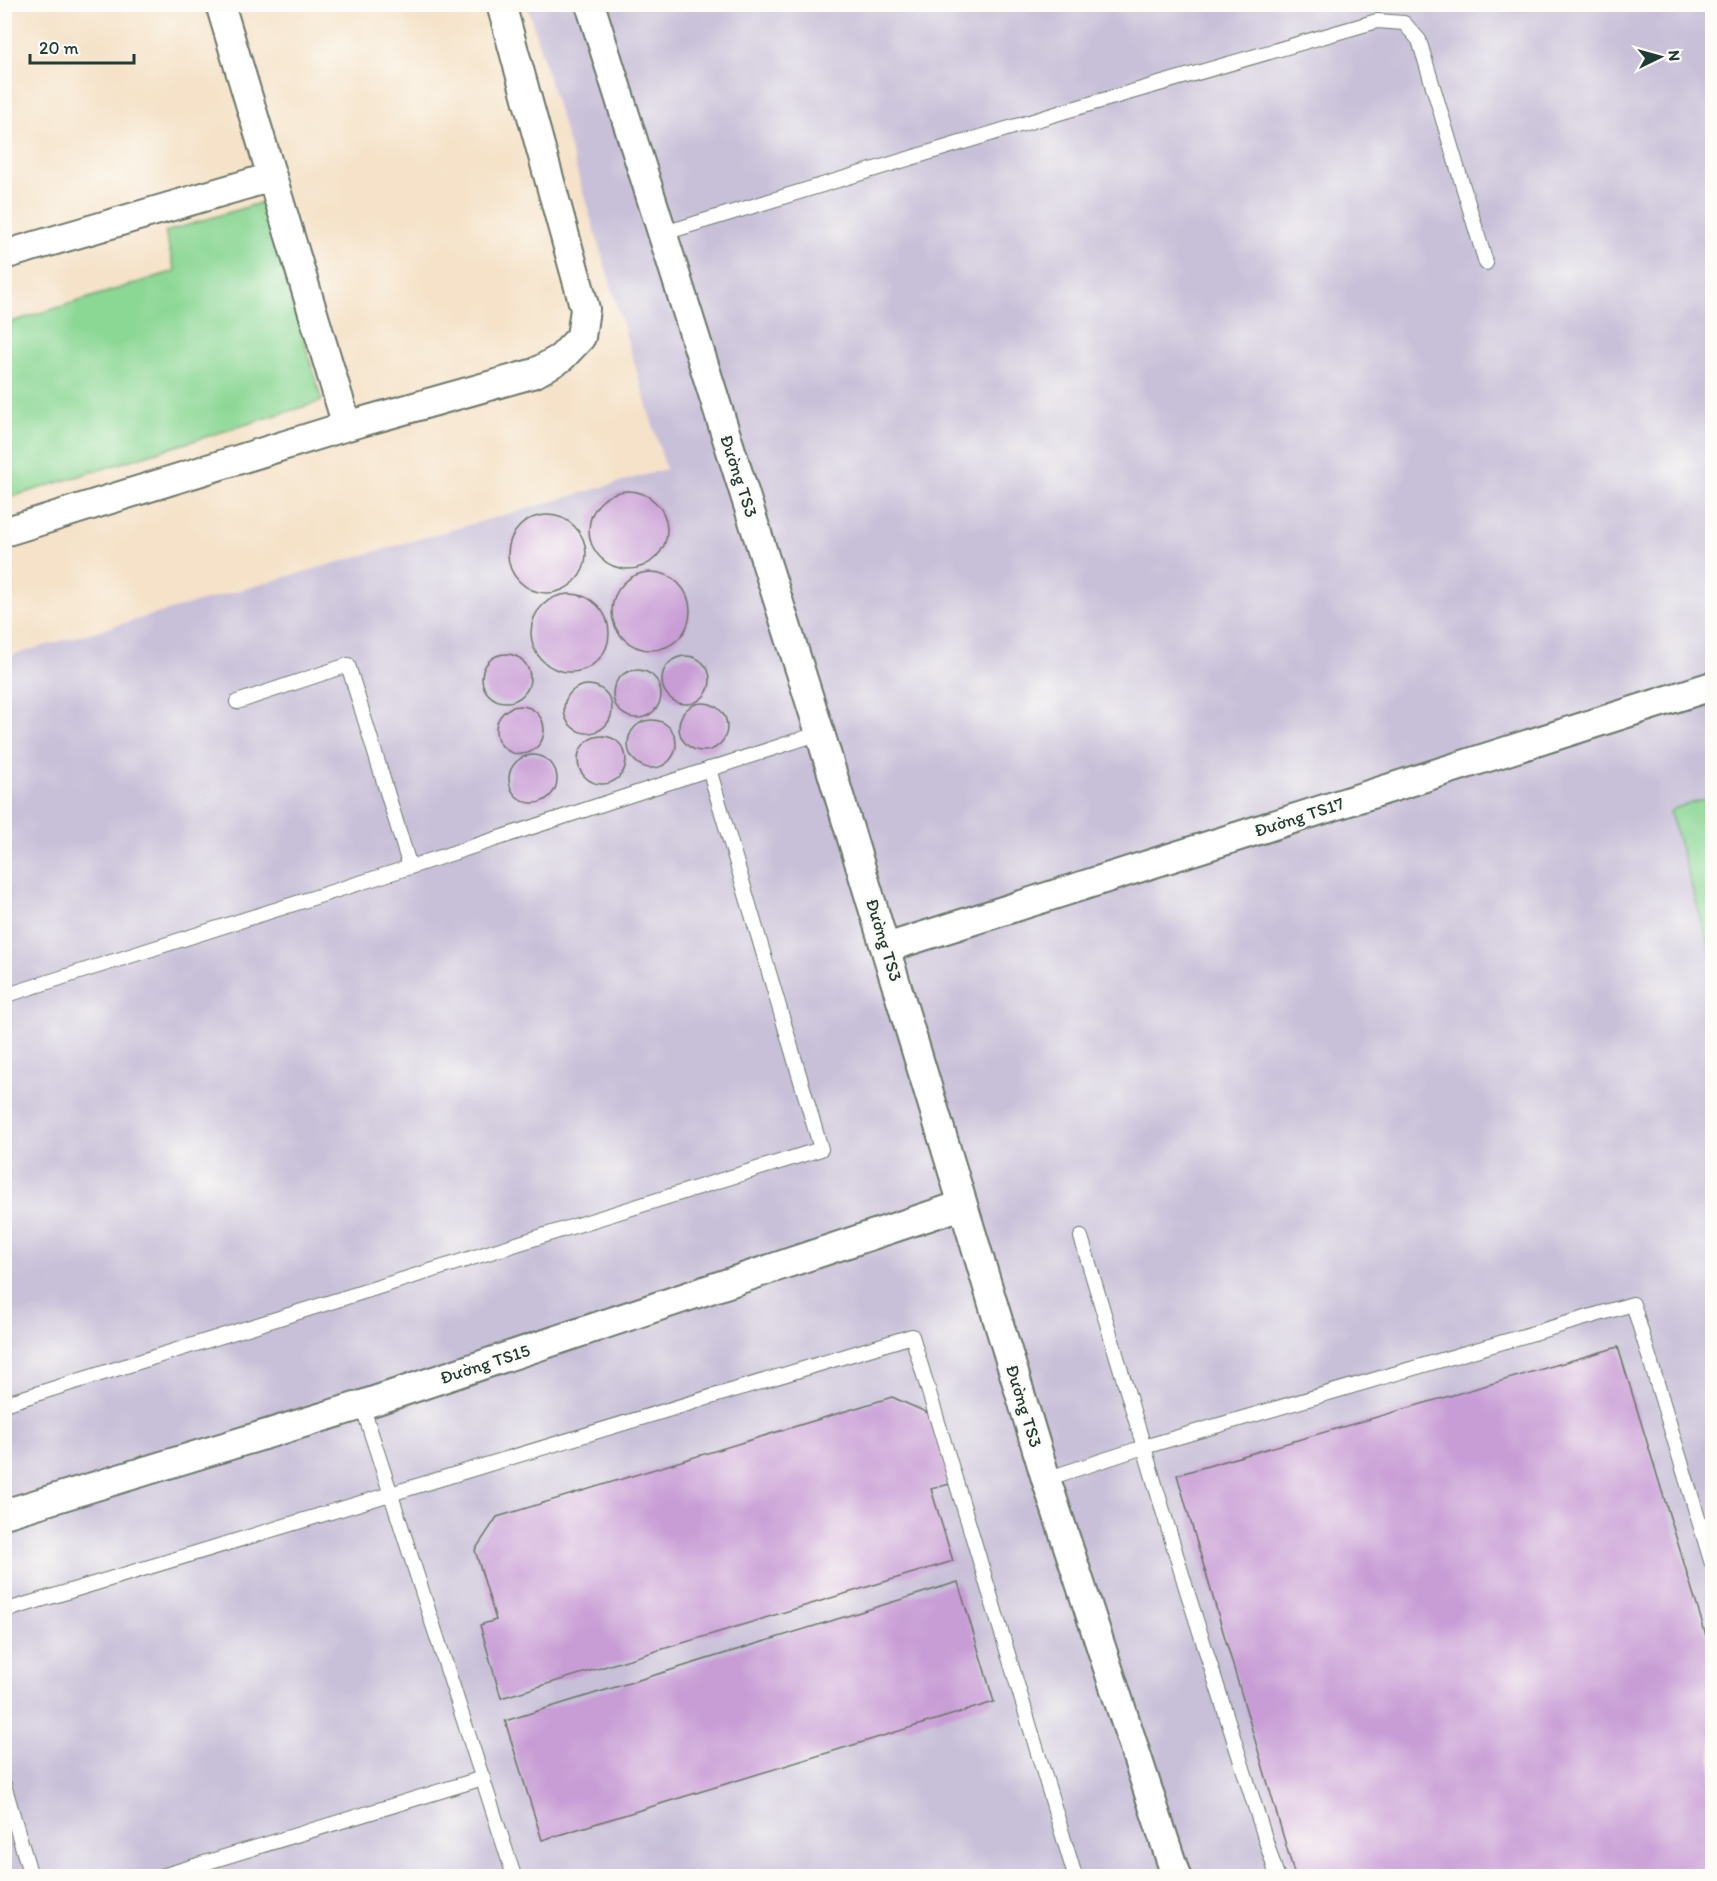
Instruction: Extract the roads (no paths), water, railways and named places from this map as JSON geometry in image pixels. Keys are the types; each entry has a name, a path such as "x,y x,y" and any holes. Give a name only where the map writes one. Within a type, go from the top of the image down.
{"street":[{"path":"220,4 347,426"},
{"path":"4,532 347,426 535,373 561,358 581,337 585,309 501,4"},
{"name":"Đường TS3","path":"590,4 820,733 1046,1479 1176,1876"},
{"path":"4,255 272,177"},
{"name":"Đường TS17","path":"886,948 1713,686"},
{"name":"Đường TS15","path":"4,1514 362,1405 962,1205"}],"lane":[{"path":"661,234 1069,110 1377,21 1404,23 1419,39 1486,263"},
{"path":"237,702 348,665 410,867"},
{"path":"4,996 820,733"},
{"path":"4,1404 821,1149 709,769"},
{"path":"1081,1237 1277,1876"},
{"path":"1046,1479 1144,1447 1633,1304 1713,1564"},
{"path":"4,1611 912,1336 1075,1876"},
{"path":"362,1405 514,1876"},
{"path":"162,1876 483,1778"},
{"path":"4,1785 31,1876"}]}
